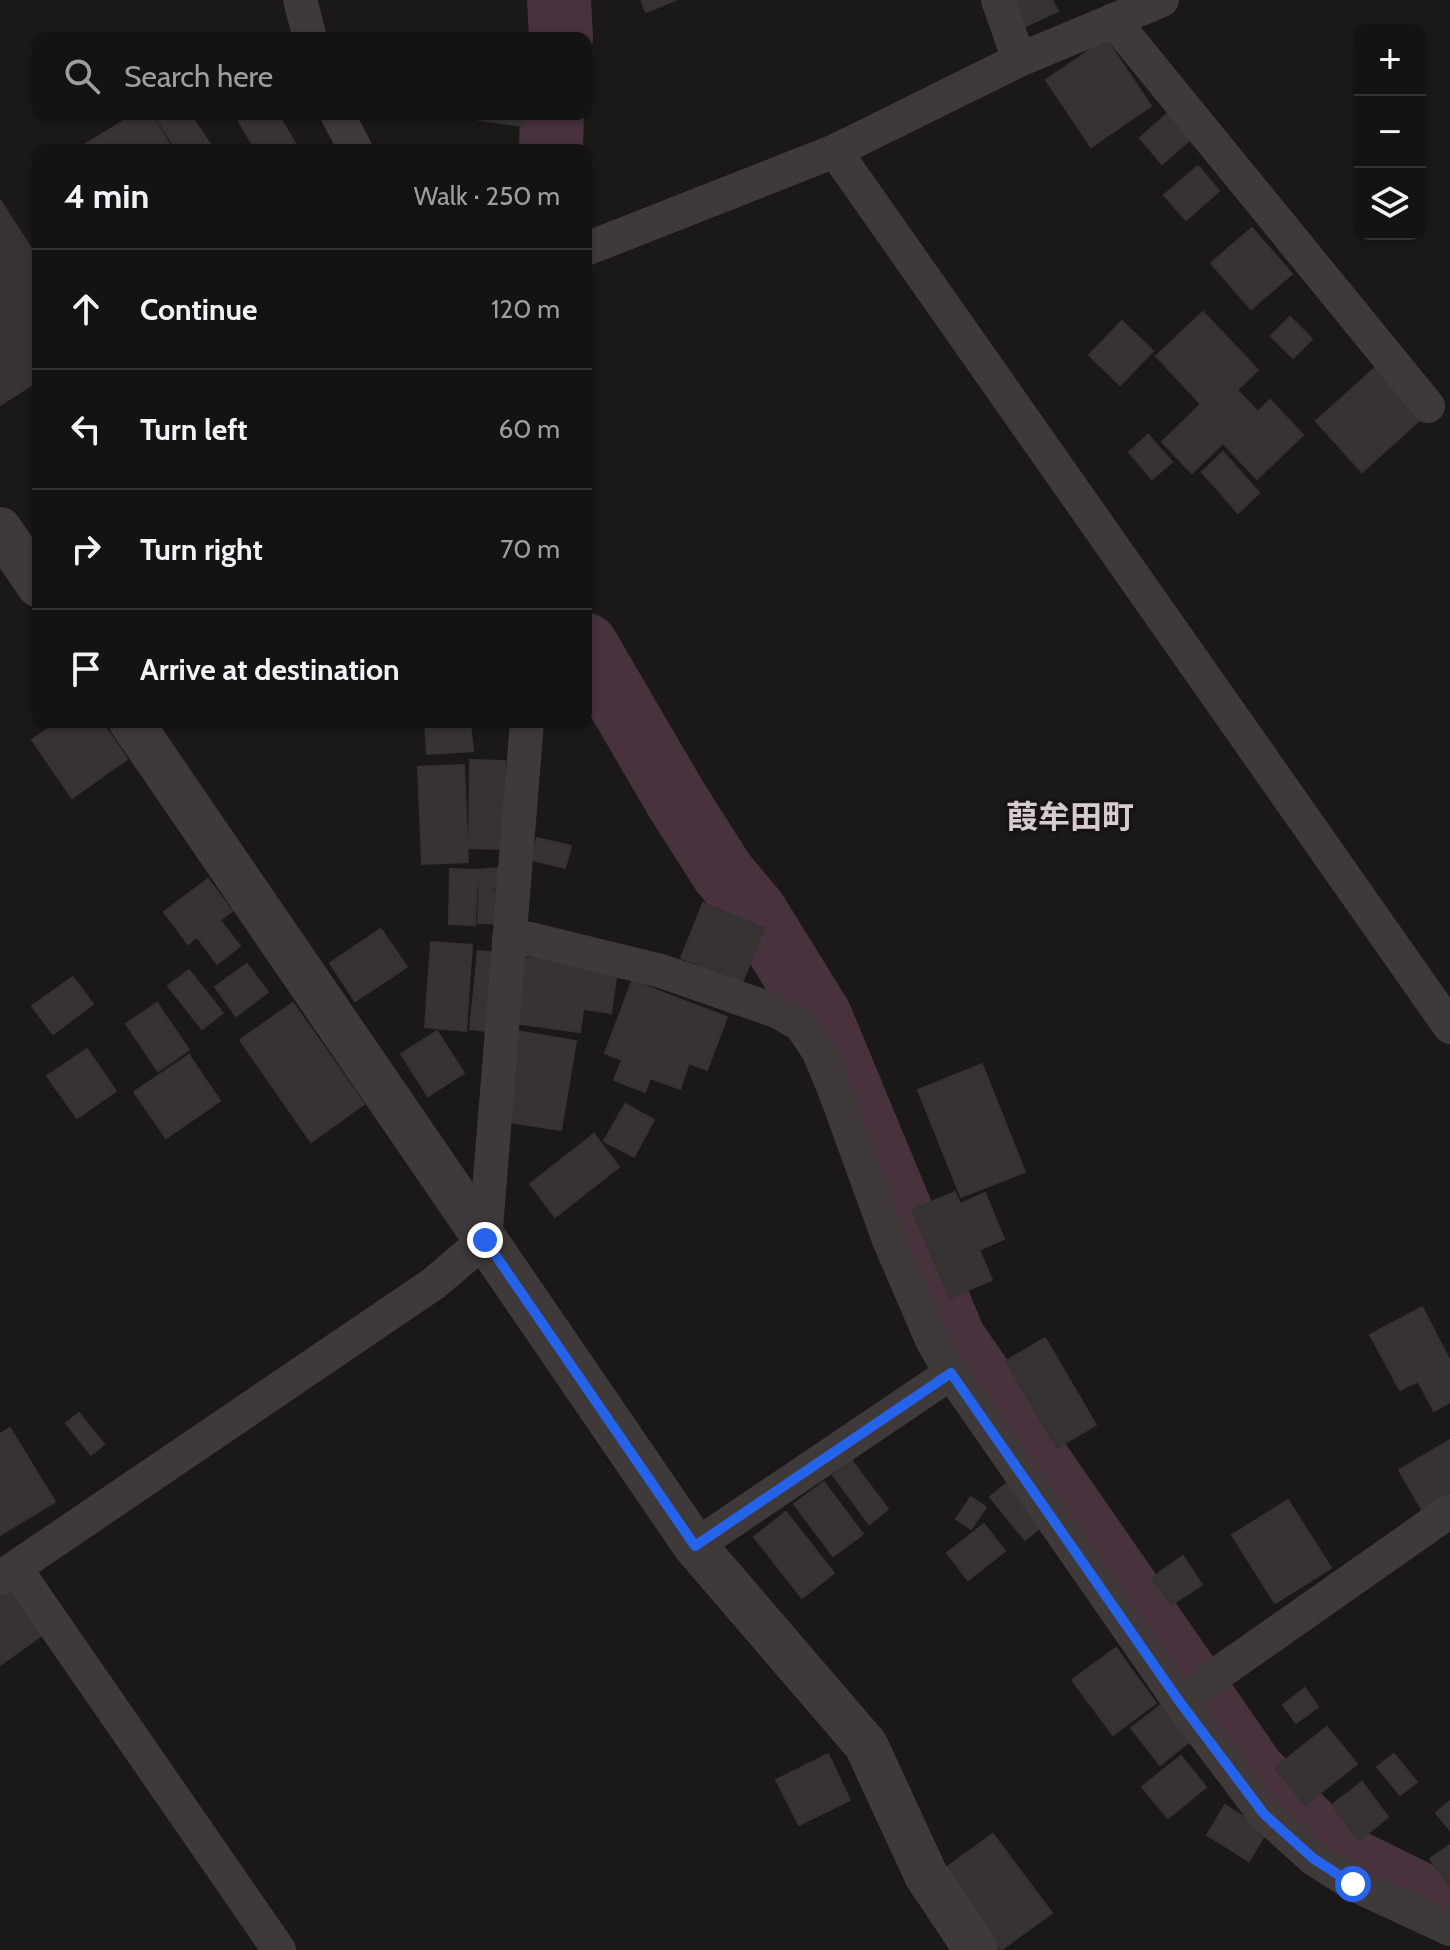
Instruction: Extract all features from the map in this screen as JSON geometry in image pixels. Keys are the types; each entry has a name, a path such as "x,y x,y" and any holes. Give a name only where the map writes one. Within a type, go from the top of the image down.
{"street":[{"path":"300,0 308,32"},
{"path":"998,0 1019,60"},
{"path":"592,247 835,151 1019,60 1162,0"},
{"path":"1113,20 1428,406"},
{"path":"340,120 353,144"},
{"path":"835,151 1450,1027"},
{"path":"0,529 32,575"},
{"path":"135,728 695,1546 866,1745 926,1875 976,1950"},
{"path":"279,1950 8,1573 433,1284 485,1240 526,728"},
{"path":"509,938 530,939 661,971 779,1012 801,1025 823,1058 889,1240 932,1340 951,1373 1179,1701 1264,1814 1314,1859 1353,1884 1450,1929"},
{"path":"695,1546 951,1373"},
{"path":"1179,1701 1450,1511"}],"building":[{"path":"641,0 676,0 646,12"},
{"path":"1011,0 1052,0 1058,11 1024,27"},
{"path":"1106,39 1151,106 1091,147 1046,80"},
{"path":"1168,113 1190,140 1162,164 1140,138"},
{"path":"125,120 155,120 169,144 86,144"},
{"path":"157,120 194,120 210,144 173,144"},
{"path":"238,120 282,120 296,144 252,144"},
{"path":"480,120 522,120 522,126"},
{"path":"1198,166 1219,191 1186,220 1164,195"},
{"path":"0,200 32,250 32,385 0,405"},
{"path":"1252,228 1292,274 1251,309 1211,263"},
{"path":"1203,312 1258,370 1237,390 1258,412 1270,400 1303,435 1257,479 1223,443 1192,473 1162,442 1201,404 1156,356"},
{"path":"1290,317 1312,339 1293,358 1271,336"},
{"path":"1122,321 1153,351 1120,385 1089,355"},
{"path":"1376,367 1422,418 1362,472 1316,421"},
{"path":"1148,435 1172,462 1152,479 1129,452"},
{"path":"1223,452 1259,493 1238,513 1202,472"},
{"path":"49,728 106,728 127,759 72,798 32,740"},
{"path":"425,728 471,728 473,751 427,754"},
{"path":"470,760 505,761 505,849 469,848"},
{"path":"464,765 468,862 422,864 418,767"},
{"path":"537,838 571,846 565,868 532,860"},
{"path":"499,868 501,888 479,890 477,870"},
{"path":"450,869 477,870 475,925 449,924"},
{"path":"208,879 232,911 220,920 240,946 217,964 197,937 188,944 164,912"},
{"path":"479,890 503,892 502,924 478,923"},
{"path":"703,903 764,928 742,983 681,958"},
{"path":"381,929 407,967 355,1001 330,963"},
{"path":"431,942 472,945 466,1031 425,1027"},
{"path":"478,951 497,953 488,1031 470,1029"},
{"path":"524,957 589,967 580,1032 514,1023"},
{"path":"247,964 268,992 236,1016 215,987"},
{"path":"589,967 617,971 611,1013 584,1009"},
{"path":"189,970 223,1013 202,1029 168,986"},
{"path":"73,977 93,1004 53,1034 32,1006"},
{"path":"632,981 727,1017 707,1070 689,1063 680,1089 650,1078 645,1092 614,1080 622,1060 605,1053"},
{"path":"157,1003 189,1050 158,1071 126,1024"},
{"path":"293,1003 364,1104 311,1142 240,1040"},
{"path":"510,1030 576,1041 561,1130 496,1120"},
{"path":"437,1031 464,1073 428,1096 401,1054"},
{"path":"87,1049 116,1091 77,1118 47,1076"},
{"path":"189,1055 220,1101 166,1138 134,1092"},
{"path":"982,1064 1025,1172 961,1197 918,1090"},
{"path":"625,1104 654,1120 634,1157 604,1141"},
{"path":"594,1134 619,1167 555,1217 530,1184"},
{"path":"955,1192 960,1204 985,1193 1004,1239 979,1250 992,1280 950,1298 912,1210"},
{"path":"1422,1307 1450,1361 1450,1402 1434,1411 1418,1381 1400,1390 1370,1335"},
{"path":"1045,1338 1096,1425 1057,1448 1006,1361"},
{"path":"79,1413 104,1444 91,1455 66,1423"},
{"path":"10,1428 55,1502 0,1535 0,1434"},
{"path":"1450,1440 1450,1494 1422,1510 1399,1470"},
{"path":"852,1461 888,1509 869,1524 833,1475"},
{"path":"1010,1481 1046,1523 1025,1540 990,1497"},
{"path":"824,1482 863,1534 833,1556 794,1504"},
{"path":"971,1497 986,1507 971,1529 956,1519"},
{"path":"1288,1500 1331,1568 1275,1603 1232,1535"},
{"path":"786,1512 834,1573 802,1598 754,1537"},
{"path":"984,1524 1005,1551 968,1580 947,1553"},
{"path":"1183,1556 1202,1585 1171,1605 1152,1578"},
{"path":"15,1585 48,1631 0,1665 0,1595"},
{"path":"1116,1648 1156,1703 1113,1735 1072,1680"},
{"path":"1305,1688 1318,1707 1296,1723 1283,1705"},
{"path":"1161,1705 1190,1741 1160,1765 1131,1728"},
{"path":"1327,1727 1357,1764 1305,1805 1275,1768"},
{"path":"828,1754 850,1800 799,1825 776,1780"},
{"path":"1394,1754 1417,1782 1400,1795 1377,1767"},
{"path":"1181,1756 1206,1787 1168,1818 1142,1787"},
{"path":"1362,1782 1388,1817 1359,1840 1332,1805"},
{"path":"1450,1801 1450,1830 1436,1813"},
{"path":"1225,1805 1267,1831 1249,1861 1207,1835"},
{"path":"993,1834 1052,1913 1001,1950 943,1870"},
{"path":"1450,1845 1450,1886 1430,1859"}],"waterway":[{"path":"559,0 561,32"},
{"path":"551,144 552,120"},
{"path":"592,655 676,799 723,873 755,911 820,1016 954,1339 1254,1772 1336,1853 1450,1909"}],"district":[{"name":"葭牟田町","path":"1070,816"}],"route":[{"path":"485,1240 695,1546 951,1373 1179,1701 1264,1814 1314,1859 1353,1884"}]}
